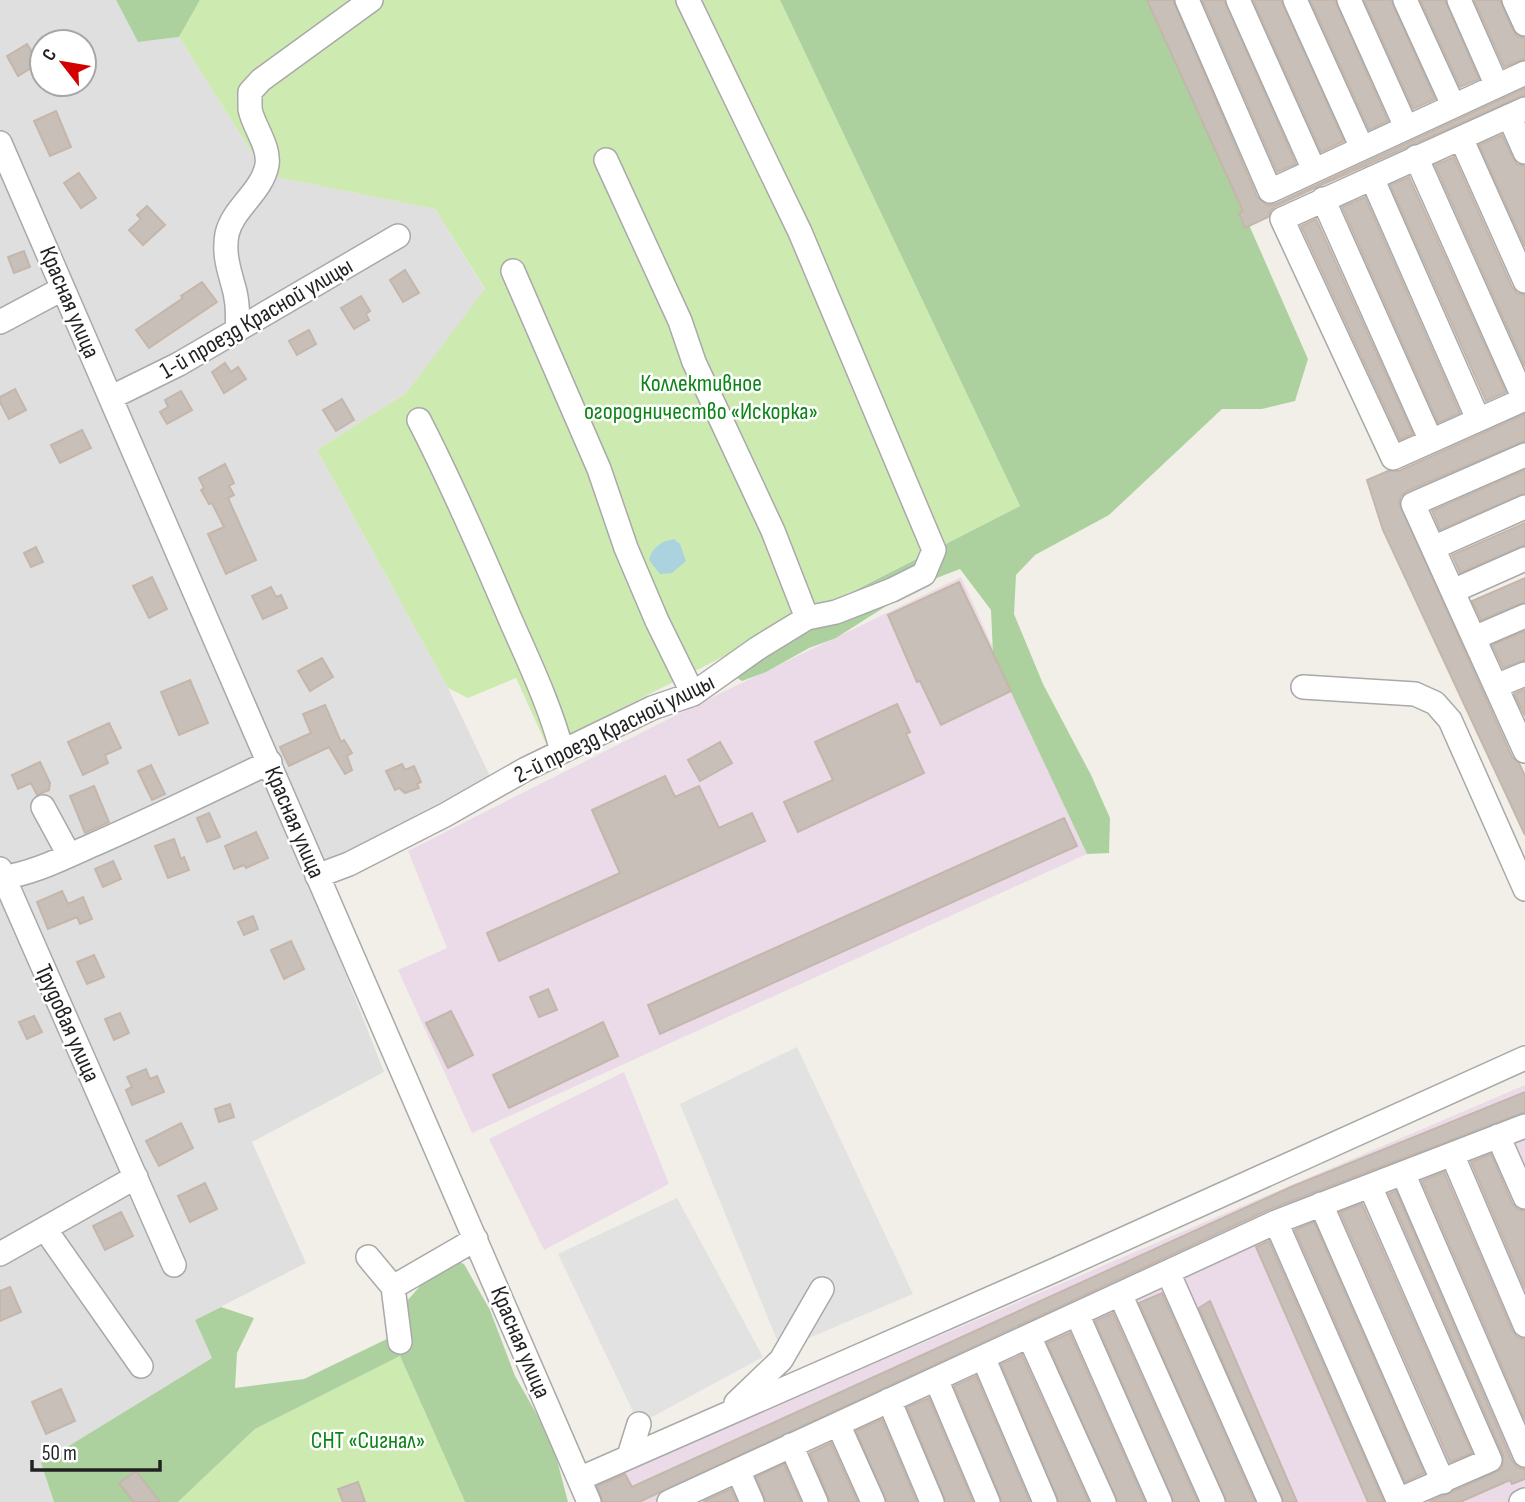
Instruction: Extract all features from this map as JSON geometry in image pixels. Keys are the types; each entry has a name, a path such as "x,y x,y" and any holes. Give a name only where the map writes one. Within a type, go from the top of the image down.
{"street":[{"path":"237,329 236,299 226,269 227,236 232,220 258,184 267,164 250,110 250,92 261,80 371,0"},
{"name":"2-й проезд Красной улицы","path":"317,876 349,864 562,751 652,708 693,694 758,648 807,618 836,611 892,590 924,573 934,550 800,232 688,0"},
{"path":"1186,0 1270,191 1525,73"},
{"path":"1238,0 1314,170"},
{"path":"1295,0 1362,148"},
{"path":"1349,0 1406,127"},
{"path":"1405,0 1453,105"},
{"path":"1459,0 1497,86"},
{"path":"1514,0 1525,24"},
{"path":"1416,157 1524,399 1393,458 1282,219 1416,157 1517,113 1525,152"},
{"path":"1461,138 1525,281"},
{"name":"Красная улица","path":"0,143 581,1478 589,1502"},
{"path":"607,160 681,321 694,362 773,531 807,618"},
{"path":"1372,178 1478,419"},
{"path":"1323,200 1431,441"},
{"name":"1-й проезд Красной улицы","path":"111,397 179,365 398,236"},
{"path":"513,271 599,469 626,548 657,621 693,694"},
{"path":"0,322 62,289"},
{"path":"419,420 465,512 540,688 562,751"},
{"path":"1525,455 1413,504 1496,686 1520,727 1525,751"},
{"path":"1433,548 1525,508"},
{"path":"1452,591 1525,559"},
{"path":"1474,638 1525,616"},
{"path":"1496,686 1525,674"},
{"path":"1303,687 1415,694 1435,703 1450,720 1525,889"},
{"path":"1,875 34,870 151,819 270,762"},
{"path":"43,807 69,855"},
{"name":"Трудовая улица","path":"1,875 174,1265"},
{"path":"581,1478 1055,1270 1525,1058"},
{"path":"684,1499 738,1470 1276,1222 1525,1126"},
{"path":"1498,1136 1525,1197"},
{"path":"1452,1154 1525,1325"},
{"path":"1404,1172 1525,1455"},
{"path":"0,1254 136,1177"},
{"path":"1276,1222 1398,1500 1490,1460 1370,1185"},
{"path":"1321,1205 1443,1482"},
{"path":"45,1229 141,1366"},
{"path":"393,1287 476,1239"},
{"path":"368,1257 393,1287 400,1342"},
{"path":"1168,1272 1270,1502"},
{"path":"721,1416 782,1360 822,1289"},
{"path":"1120,1294 1213,1502"},
{"path":"1077,1314 1160,1502"},
{"path":"1029,1336 1104,1502"},
{"path":"983,1357 1045,1502"},
{"path":"936,1379 988,1502"},
{"path":"889,1400 932,1502"},
{"path":"629,1456 639,1424"},
{"path":"838,1424 873,1502"},
{"path":"791,1446 816,1502"},
{"path":"738,1470 752,1502"}],"shaded area":[{"path":"0,0 116,0 138,42 179,37 266,175 435,209 485,290 406,393 317,450 448,688 490,776 306,873 384,1072 252,1142 306,1263 195,1320 212,1358 41,1463 54,1502 0,1502"},
{"path":"961,577 1087,854 472,1133 398,970 447,948 408,851 692,707"},
{"path":"797,1047 913,1294 804,1340 777,1340 680,1104"},
{"path":"624,1072 669,1184 544,1250 489,1139"},
{"path":"1525,1085 1525,1502 606,1502 598,1482"},
{"path":"677,1198 763,1357 639,1424 558,1254"}],"green space":[{"path":"116,0 200,0 179,37 138,42"},
{"name":"Коллективное огородничество «Искорка»","path":"200,0 780,0 1020,506 547,746 516,678 468,698 448,688 317,450 406,393 485,289 435,209 266,175 179,37"},
{"path":"780,0 1150,0 1308,359 1295,401 1262,409 1222,409 1109,515 1035,555 1016,575 1014,614 1043,684 1091,775 1110,818 1109,853 1087,854 993,654 991,610 960,569 905,594 836,638 809,648 766,672 742,681 734,676 727,663 730,654 1020,506"},
{"path":"446,1257 464,1264 490,1310 515,1376 552,1441 568,1502 465,1502 400,1356 255,1429 178,1502 54,1502 41,1463 212,1358 195,1320 221,1307 254,1318 237,1353 235,1388 304,1379 391,1337 406,1302"},
{"name":"СНТ «Сигнал»","path":"400,1356 465,1502 178,1502 255,1429"}],"water":[{"path":"674,539 680,544 686,561 672,573 660,574 649,560 650,555 658,545"}],"building":[{"path":"1147,0 1173,0 1257,197 1268,205 1276,204 1525,88 1525,95 1276,206 1268,217 1245,228 1239,213 1243,211"},
{"path":"1202,0 1224,0 1296,164 1277,172"},
{"path":"1253,0 1281,0 1344,141 1321,152"},
{"path":"1310,0 1335,0 1388,121 1369,130"},
{"path":"1364,0 1391,0 1435,99 1413,109"},
{"path":"1420,0 1445,0 1479,79 1460,87"},
{"path":"1474,0 1500,0 1513,30 1517,36 1525,38 1525,59 1504,67"},
{"path":"27,44 28,70 18,76 7,56"},
{"path":"56,111 71,147 50,156 34,121"},
{"path":"1502,135 1517,164 1525,166 1525,247 1479,145"},
{"path":"1454,157 1512,287 1517,293 1525,295 1525,367 1435,165"},
{"path":"79,173 96,198 81,208 64,183"},
{"path":"1409,177 1506,392 1486,401 1390,185"},
{"path":"1365,197 1460,413 1438,423 1342,207"},
{"path":"147,206 165,225 143,245 129,230 141,219 137,215"},
{"path":"1316,219 1413,434 1400,440 1301,226"},
{"path":"24,251 30,267 14,273 8,257"},
{"path":"405,270 419,293 403,302 390,280"},
{"path":"202,282 217,302 149,348 136,330"},
{"path":"361,296 370,311 366,314 369,320 354,329 341,308"},
{"path":"309,330 316,344 297,355 289,341"},
{"path":"225,363 231,372 238,367 246,379 224,393 212,372"},
{"path":"15,389 26,410 9,419 0,397"},
{"path":"181,391 192,410 167,424 160,412 168,407 165,400"},
{"path":"342,399 354,420 336,431 323,410"},
{"path":"1525,414 1525,441 1407,491 1401,496 1399,503 1512,757 1519,763 1525,776 1525,835 1383,530 1367,480 1388,471 1399,471"},
{"path":"82,430 91,448 60,463 51,445"},
{"path":"225,464 234,483 229,486 234,495 228,498 256,560 226,574 208,534 224,527 212,503 209,504 201,490 204,488 199,478"},
{"path":"1525,470 1525,493 1440,530 1432,511"},
{"path":"1525,523 1525,545 1460,573 1452,555"},
{"path":"36,547 43,562 31,567 24,553"},
{"path":"152,577 167,609 149,618 133,586"},
{"path":"1525,578 1525,602 1481,620 1472,601"},
{"path":"959,582 1011,691 941,725 920,681 917,682 888,615"},
{"path":"271,587 276,597 281,595 287,608 263,619 252,596"},
{"path":"1525,631 1525,660 1503,668 1492,645"},
{"path":"322,658 333,677 310,691 298,671"},
{"path":"190,680 208,723 179,735 161,692"},
{"path":"1525,689 1525,716 1514,694"},
{"path":"897,704 910,732 906,734 924,773 798,832 784,802 833,780 815,742"},
{"path":"325,705 341,742 344,740 352,753 347,756 352,770 345,774 329,747 289,766 280,747 311,733 303,714"},
{"path":"109,723 121,748 105,755 108,763 83,775 68,742"},
{"path":"720,742 732,763 700,781 688,760"},
{"path":"40,762 50,783 49,790 37,795 31,783 18,789 12,775"},
{"path":"402,764 405,770 414,766 421,782 417,784 419,788 405,793 399,788 395,790 386,771"},
{"path":"151,765 165,794 152,800 138,771"},
{"path":"665,776 675,797 699,786 719,828 752,813 765,841 499,961 487,933 620,873 592,810"},
{"path":"94,786 109,822 85,833 70,796"},
{"path":"209,813 220,837 207,842 197,818"},
{"path":"1064,818 1077,846 660,1034 648,1005"},
{"path":"256,832 268,858 246,868 244,865 234,869 225,846"},
{"path":"174,839 181,859 184,857 189,870 168,878 155,846"},
{"path":"113,861 121,879 103,887 95,869"},
{"path":"62,891 68,904 83,897 92,919 80,924 77,917 48,929 37,902"},
{"path":"253,916 258,929 244,935 238,922"},
{"path":"291,941 304,969 284,979 271,950"},
{"path":"94,955 104,977 87,984 77,962"},
{"path":"548,989 557,1010 539,1017 530,997"},
{"path":"451,1011 473,1055 448,1068 426,1023"},
{"path":"120,1013 129,1033 114,1040 105,1019"},
{"path":"34,1016 42,1032 27,1039 19,1022"},
{"path":"603,1022 618,1056 509,1108 493,1075"},
{"path":"146,1069 150,1079 157,1076 164,1092 132,1105 126,1090 132,1087 127,1077"},
{"path":"1525,1092 1525,1112 1270,1209 639,1502 603,1502 597,1486 625,1474 632,1487 1291,1187"},
{"path":"230,1104 234,1117 219,1122 215,1109"},
{"path":"181,1123 193,1148 159,1166 146,1141"},
{"path":"1491,1154 1512,1203 1517,1209 1525,1211 1525,1289 1471,1162"},
{"path":"1444,1172 1512,1330 1517,1337 1525,1339 1525,1420 1422,1181"},
{"path":"205,1183 217,1209 190,1222 178,1196"},
{"path":"1396,1191 1512,1461 1517,1467 1525,1469 1525,1479 1512,1484 1510,1480 1460,1502 1429,1502 1496,1472 1502,1468 1503,1455 1389,1194"},
{"path":"1362,1204 1472,1453 1450,1462 1340,1212"},
{"path":"121,1212 133,1236 105,1250 93,1226"},
{"path":"1314,1222 1424,1473 1405,1482 1295,1230"},
{"path":"1269,1241 1384,1502 1368,1502 1256,1247"},
{"path":"10,1287 21,1312 0,1321 0,1291"},
{"path":"1162,1293 1255,1502 1227,1502 1139,1303"},
{"path":"1210,1301 1297,1502 1284,1502 1199,1308"},
{"path":"1113,1313 1198,1502 1174,1502 1095,1321"},
{"path":"1070,1333 1145,1502 1118,1502 1047,1343"},
{"path":"1022,1355 1089,1502 1059,1502 1001,1364"},
{"path":"976,1376 1030,1502 1002,1502 954,1386"},
{"path":"61,1389 75,1421 46,1434 32,1402"},
{"path":"929,1398 973,1502 946,1502 907,1407"},
{"path":"882,1419 917,1502 887,1502 856,1431"},
{"path":"831,1443 858,1502 830,1502 810,1453"},
{"path":"784,1464 801,1502 766,1502 756,1477"},
{"path":"136,1471 160,1502 134,1502 119,1483"},
{"path":"358,1482 365,1502 343,1502 338,1489"},
{"path":"731,1489 737,1502 704,1502 704,1501"}]}
